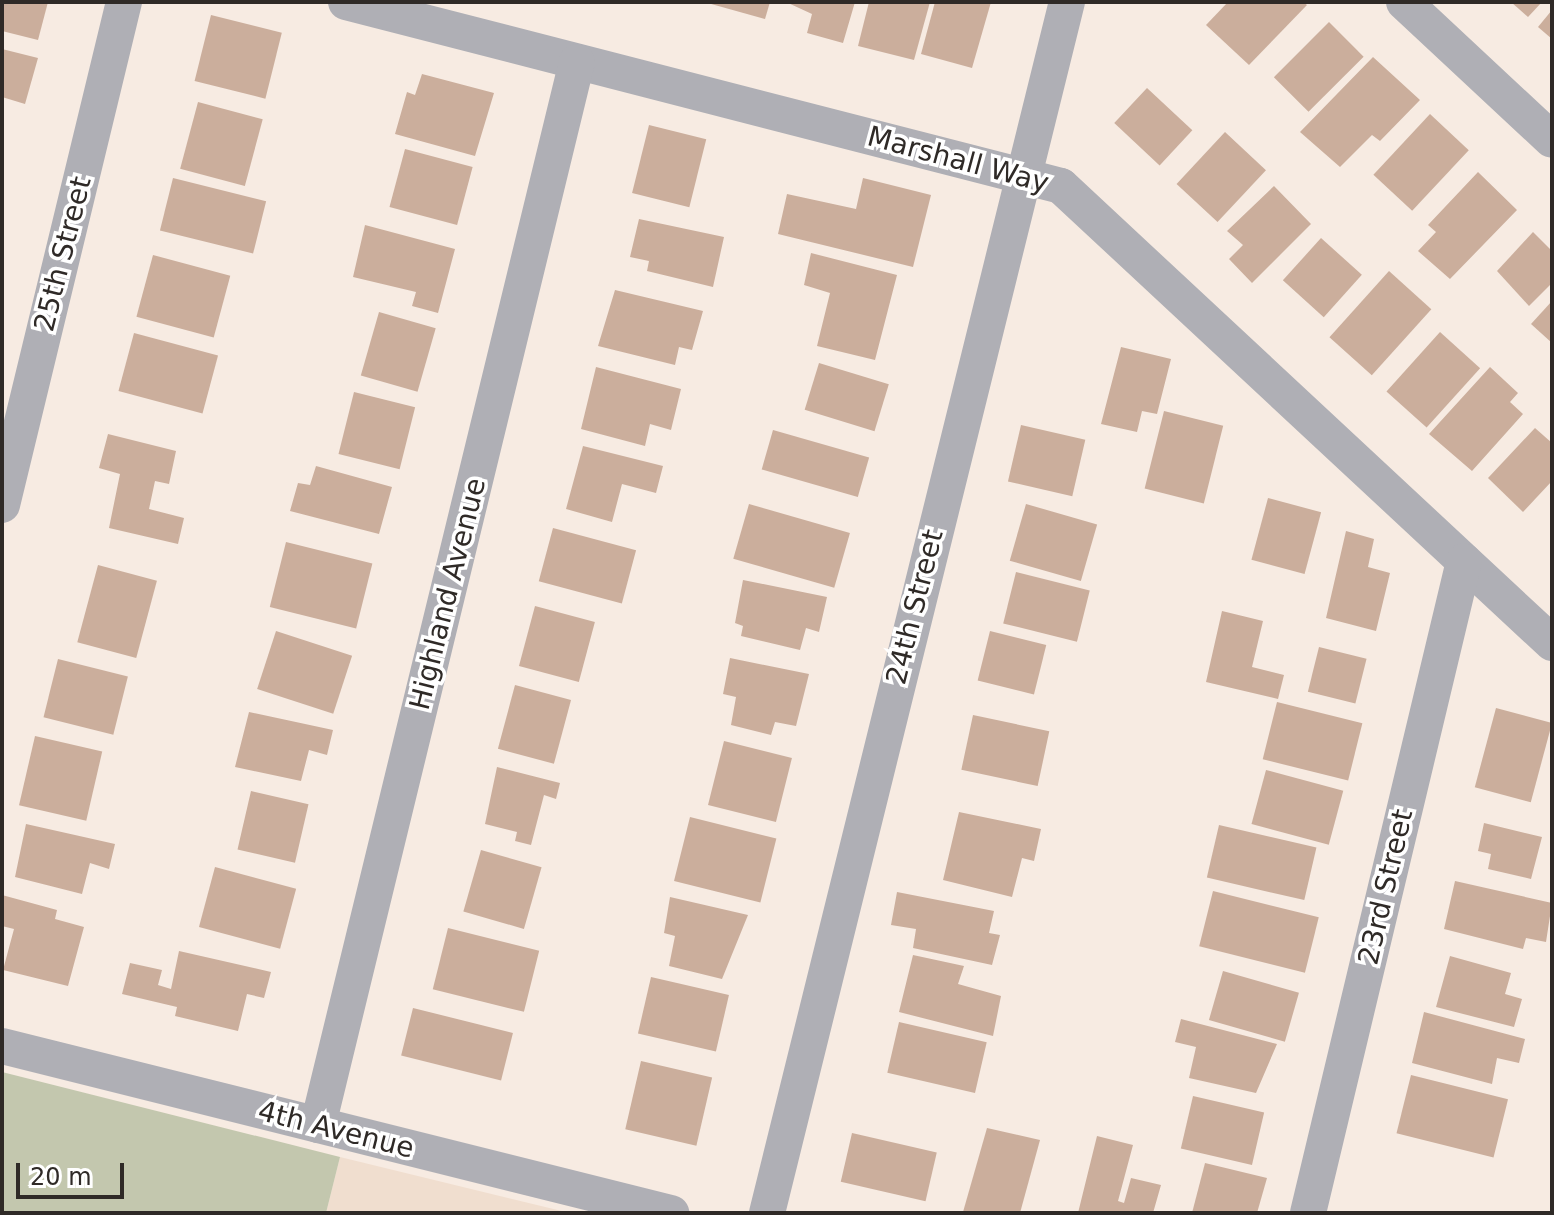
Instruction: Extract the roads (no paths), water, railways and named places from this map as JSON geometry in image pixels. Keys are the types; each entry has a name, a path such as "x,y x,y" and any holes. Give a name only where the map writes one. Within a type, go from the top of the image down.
{"street":[{"name":"25th Street","path":"2,505 124,2"},
{"name":"Marshall Way","path":"346,2 1061,186 1552,643"},
{"name":"24th Street","path":"767,1213 1021,176 1067,2"},
{"path":"1404,2 1552,140"},
{"name":"Highland Avenue","path":"318,1125 577,62"},
{"name":"23rd Street","path":"1308,1213 1464,561"},
{"name":"4th Avenue","path":"2,1046 671,1213"}]}
